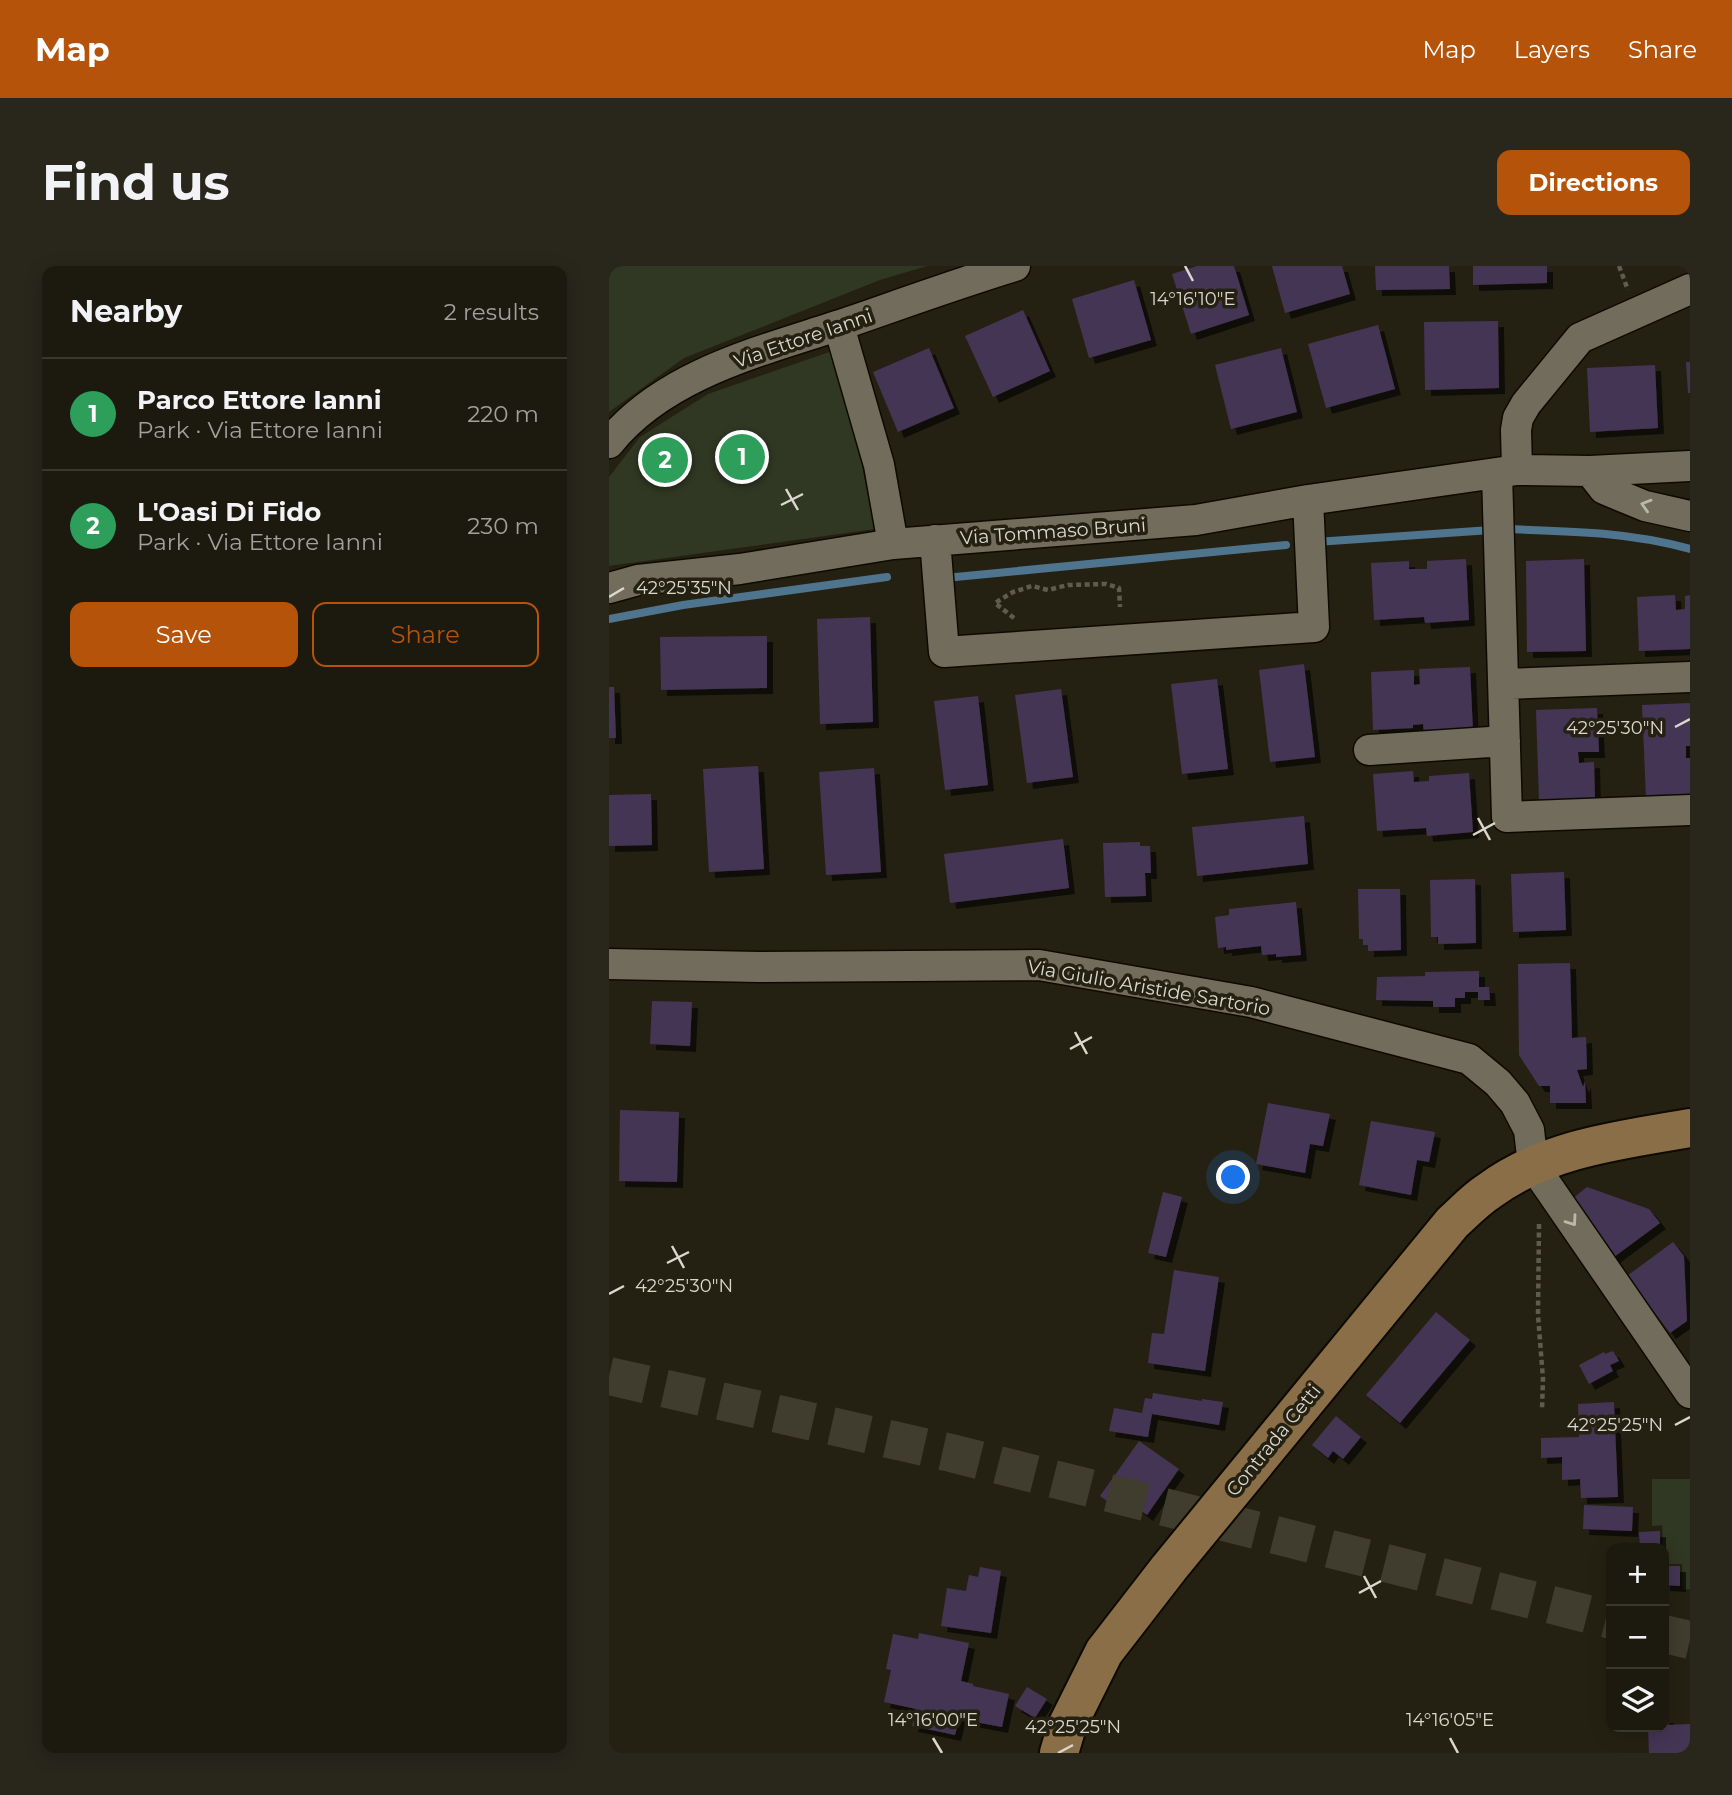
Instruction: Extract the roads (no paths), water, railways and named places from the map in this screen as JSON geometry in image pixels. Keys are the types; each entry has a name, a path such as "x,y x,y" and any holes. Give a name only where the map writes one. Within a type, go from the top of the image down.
{"main road":[{"name":"Contrada Cetti","path":"1059,1753 1067,1726 1104,1651 1452,1223 1490,1189 1542,1177 1586,1147 1690,1128"},
{"path":"1646,1135 1690,1143"}],"street":[{"name":"Via Ettore Ianni","path":"609,443 621,429 671,390 736,361 1015,266"},
{"path":"1690,289 1580,338 1526,404 1518,418 1499,529 1507,817 1690,810"},
{"path":"839,326 879,465 893,544"},
{"name":"Via Tommaso Bruni","path":"609,588 638,580 740,569 893,544 1196,520 1308,500 1507,471 1590,471 1690,466"},
{"path":"1590,471 1604,489 1644,506 1690,516"},
{"path":"935,540 944,652 1314,627 1308,500"},
{"path":"1504,684 1690,677"},
{"path":"1369,750 1505,741"},
{"name":"Via Giulio Aristide Sartorio","path":"609,964 759,967 1039,965 1251,1002 1469,1059 1498,1083 1515,1103 1529,1130 1542,1177"},
{"path":"1542,1177 1690,1393"}],"waterway":[{"path":"1504,529 1621,536 1690,549"},
{"path":"1316,542 1491,530"},
{"path":"945,578 1286,545"},
{"path":"609,619 683,605 887,577"}],"tunnel":[{"path":"609,1376 951,1453 1606,1619"},
{"path":"1669,1635 1690,1640"}],"place":[{"name":"Parco Ettore Ianni","path":"742,457"},
{"name":"L'Oasi Di Fido","path":"665,460"}]}
